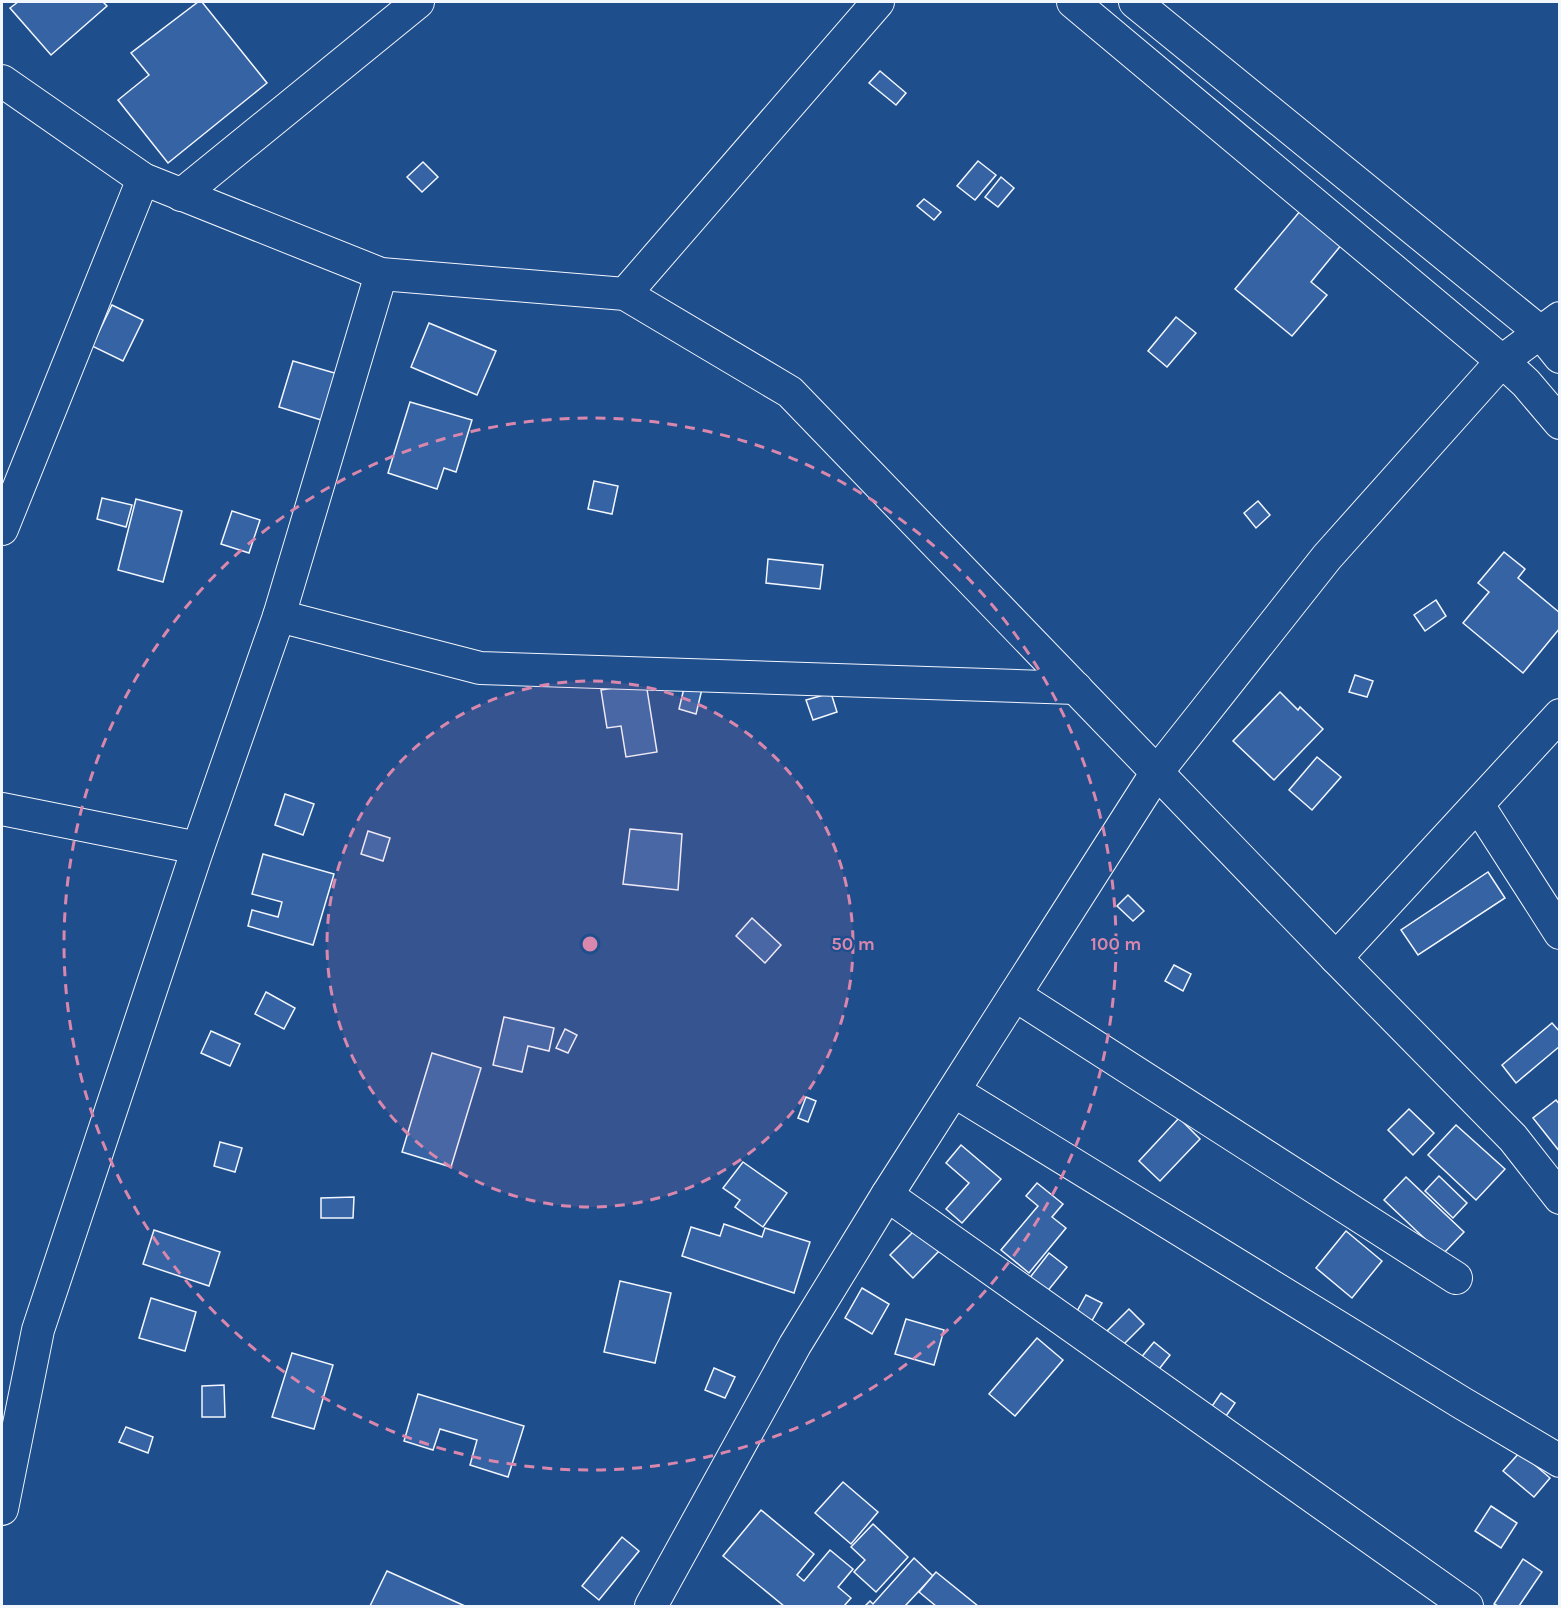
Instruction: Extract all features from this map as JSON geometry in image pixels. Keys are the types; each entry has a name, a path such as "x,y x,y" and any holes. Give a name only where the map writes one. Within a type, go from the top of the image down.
{"street":[{"path":"181,195 418,2"},
{"path":"625,294 878,2"},
{"path":"1073,2 1502,361 1526,383 1560,423"},
{"path":"1135,2 1549,324 1560,357"},
{"path":"2,81 143,179 381,274 625,294 790,392 1336,958 1513,1138 1560,1198"},
{"path":"2,529 143,179"},
{"path":"2,1509 38,1330 198,848 279,616 381,274"},
{"path":"651,1606 795,1345 887,1195 1156,772 1328,557 1502,361 1549,324"},
{"path":"279,616 480,668 1076,688"},
{"path":"1336,958 1560,715"},
{"path":"1478,805 1560,933"},
{"path":"2,809 198,848"},
{"path":"1015,994 1456,1278"},
{"path":"954,1091 1560,1461"},
{"path":"887,1195 1467,1606"}],"building":[{"path":"18,2 103,2 107,6 51,55 10,8"},
{"path":"198,2 202,2 267,83 168,163 118,100 149,75 131,53"},
{"path":"880,71 906,93 896,105 869,83"},
{"path":"978,161 996,175 975,200 957,186"},
{"path":"423,162 438,177 422,192 407,177"},
{"path":"1001,177 1014,188 998,207 985,197"},
{"path":"924,199 941,212 934,220 917,206"},
{"path":"1306,204 1347,238 1311,282 1327,295 1292,336 1235,289"},
{"path":"112,305 143,320 123,361 92,346"},
{"path":"1176,317 1196,333 1167,367 1148,351"},
{"path":"429,323 496,351 477,395 411,367"},
{"path":"293,361 345,376 331,423 279,407"},
{"path":"410,402 472,420 456,472 444,468 437,489 388,473"},
{"path":"594,481 618,486 612,514 588,509"},
{"path":"102,498 132,505 126,527 97,519"},
{"path":"136,499 182,511 163,582 118,570"},
{"path":"1258,501 1270,515 1256,528 1244,513"},
{"path":"232,511 260,520 249,553 221,544"},
{"path":"1504,552 1525,569 1518,578 1560,613 1560,628 1523,673 1463,623 1489,592 1478,583"},
{"path":"768,559 823,565 820,589 766,583"},
{"path":"1436,600 1446,616 1425,631 1414,615"},
{"path":"1355,675 1373,681 1367,697 1349,692"},
{"path":"646,683 657,752 626,757 621,726 607,728 601,690"},
{"path":"685,684 702,689 696,714 679,709"},
{"path":"1280,692 1298,710 1300,707 1323,729 1274,780 1233,741"},
{"path":"831,693 837,712 813,720 806,700"},
{"path":"1317,757 1341,777 1312,810 1289,790"},
{"path":"285,794 314,804 303,835 275,825"},
{"path":"630,829 682,834 678,890 623,884"},
{"path":"368,831 390,838 383,861 361,854"},
{"path":"263,854 334,874 313,945 248,926 252,910 278,917 282,902 252,894"},
{"path":"1488,872 1505,898 1418,955 1401,930"},
{"path":"1128,895 1144,911 1133,921 1117,906"},
{"path":"752,918 781,945 765,963 736,936"},
{"path":"1174,965 1191,974 1183,991 1165,981"},
{"path":"266,992 295,1008 284,1029 255,1014"},
{"path":"504,1017 554,1028 549,1051 528,1046 522,1072 493,1065"},
{"path":"1552,1023 1560,1032 1560,1046 1516,1083 1502,1065"},
{"path":"565,1029 577,1035 568,1053 556,1048"},
{"path":"211,1031 240,1044 230,1066 201,1053"},
{"path":"432,1053 481,1068 451,1167 402,1152"},
{"path":"806,1097 816,1101 808,1122 798,1118"},
{"path":"1556,1100 1560,1105 1560,1152 1533,1118"},
{"path":"1409,1109 1434,1133 1413,1155 1388,1130"},
{"path":"1179,1118 1200,1139 1160,1181 1139,1161"},
{"path":"1456,1125 1505,1169 1476,1200 1428,1155"},
{"path":"220,1142 242,1148 235,1172 214,1166"},
{"path":"961,1145 1001,1179 962,1223 946,1209 969,1183 946,1163"},
{"path":"743,1162 787,1193 763,1227 735,1207 740,1200 723,1188"},
{"path":"1439,1176 1467,1203 1453,1218 1425,1191"},
{"path":"1406,1177 1464,1232 1442,1255 1384,1200"},
{"path":"1037,1183 1063,1204 1052,1217 1066,1228 1029,1273 1001,1250 1038,1206 1026,1196"},
{"path":"354,1197 353,1218 321,1218 321,1198"},
{"path":"724,1224 762,1237 765,1228 810,1242 794,1293 682,1256 691,1227 720,1236"},
{"path":"917,1228 940,1250 913,1278 890,1255"},
{"path":"154,1230 220,1252 209,1286 143,1264"},
{"path":"1346,1231 1382,1261 1352,1298 1316,1268"},
{"path":"1049,1253 1067,1267 1042,1298 1025,1284"},
{"path":"620,1281 671,1293 655,1363 604,1352"},
{"path":"862,1288 889,1304 872,1334 845,1318"},
{"path":"1086,1295 1102,1303 1086,1331 1071,1322"},
{"path":"151,1298 196,1312 185,1351 139,1338"},
{"path":"1129,1309 1144,1324 1120,1348 1105,1333"},
{"path":"906,1319 944,1330 934,1365 895,1354"},
{"path":"1037,1338 1063,1360 1015,1416 989,1394"},
{"path":"1154,1342 1170,1355 1156,1373 1139,1360"},
{"path":"292,1353 333,1365 314,1429 272,1417"},
{"path":"714,1368 735,1377 725,1398 705,1390"},
{"path":"224,1385 225,1417 202,1417 202,1386"},
{"path":"1221,1393 1235,1403 1222,1422 1208,1412"},
{"path":"418,1394 524,1426 508,1477 470,1465 477,1440 440,1429 433,1450 404,1441"},
{"path":"126,1427 153,1437 148,1453 119,1442"},
{"path":"1520,1452 1550,1478 1534,1497 1503,1471"},
{"path":"843,1482 878,1512 851,1544 815,1513"},
{"path":"1491,1506 1517,1523 1501,1548 1475,1531"},
{"path":"761,1510 814,1554 797,1575 804,1581 830,1550 853,1569 838,1587 851,1598 844,1606 784,1606 723,1556"},
{"path":"873,1524 908,1557 876,1592 854,1572 865,1560 851,1547"},
{"path":"622,1537 639,1551 599,1600 582,1586"},
{"path":"914,1558 933,1576 905,1606 865,1606 870,1601 873,1604"},
{"path":"1523,1559 1542,1572 1519,1606 1494,1604"},
{"path":"387,1571 465,1606 370,1606"},
{"path":"936,1572 978,1606 936,1606 919,1592"}]}
